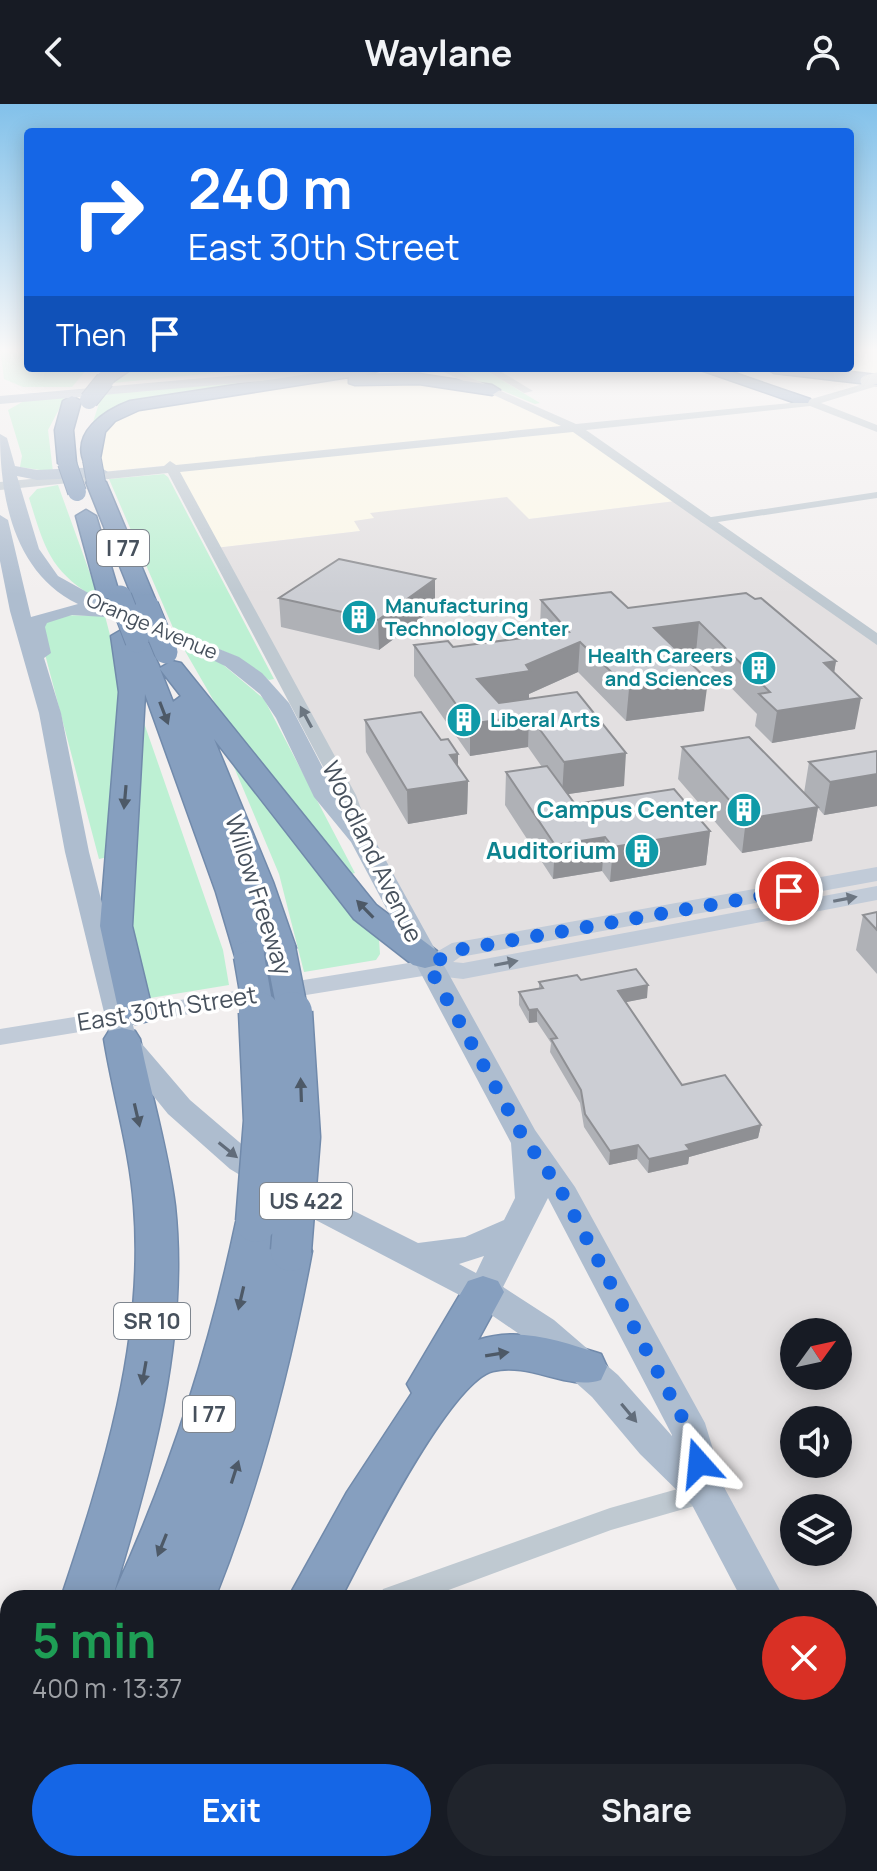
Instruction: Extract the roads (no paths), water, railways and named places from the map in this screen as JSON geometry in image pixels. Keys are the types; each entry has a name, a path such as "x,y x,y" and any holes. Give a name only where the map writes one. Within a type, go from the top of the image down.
{"highway":[{"name":"Willow Freeway","path":"81,430 87,475 86,516 114,595 169,660 248,855 264,952 262,1031 267,1118 247,1275 214,1400 184,1487 141,1590"},
{"path":"87,475 93,436 98,430"},
{"name":"Willow Freeway","path":"87,475 232,892 264,952 294,1020 301,1106 291,1251 269,1358 250,1425 192,1590"},
{"path":"125,1023 116,926 139,627"},
{"path":"169,660 365,912 427,963"},
{"name":"SR 10","path":"89,1590 121,1484 137,1413 155,1283 154,1204 125,1023"},
{"path":"389,1467 424,1394 483,1292"},
{"path":"319,1590 389,1467 444,1384 471,1361 493,1354 525,1353 549,1355 585,1367"}],"main road":[{"name":"Orange Avenue","path":"0,438 8,483 33,555 47,575 139,627 221,655 265,687 286,717 328,800 362,839"},
{"path":"8,483 37,475 87,475"},
{"path":"8,483 37,487 87,475"},
{"name":"US 422","path":"0,520 18,606 50,713 77,852 125,1023"},
{"path":"18,606 41,598 33,555"},
{"path":"50,713 48,682 35,627 40,619 59,611 83,608 139,627"},
{"name":"Woodland Avenue","path":"362,839 522,1135 559,1187 691,1434 706,1492 759,1590"},
{"name":"East 30th Street","path":"0,1037 125,1023 427,963 452,951 877,874"},
{"name":"East 30th Street","path":"427,963 463,971 877,893"},
{"name":"Woodland Avenue","path":"125,1023 179,1107 241,1161 294,1194 483,1292 541,1330 585,1367 654,1443 706,1492"},
{"path":"483,1292 528,1209 533,1186 522,1135"},
{"path":"411,1256 434,1257 466,1250 519,1227"}],"street":[{"path":"87,475 519,430"},
{"path":"579,430 705,521 870,630 877,640"},
{"name":"Woodland Avenue","path":"171,467 347,795 362,839"},
{"path":"705,521 877,495"},
{"path":"411,1590 610,1519 706,1492"}],"place":[{"name":"Manufacturing Technology Center","path":"359,617"},
{"name":"Health Careers and Sciences","path":"759,668"},
{"name":"Liberal Arts","path":"464,720"},
{"name":"Campus Center","path":"744,810"},
{"name":"Auditorium","path":"642,851"}]}
